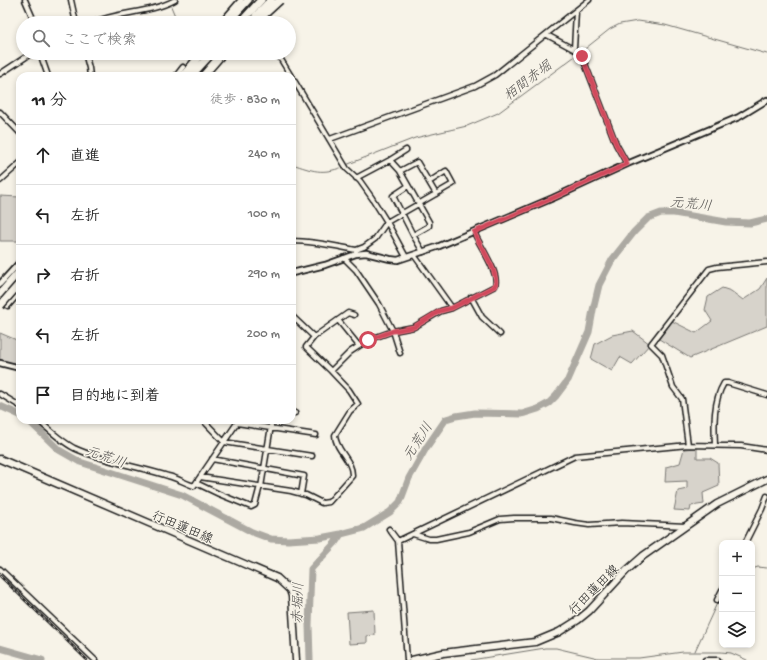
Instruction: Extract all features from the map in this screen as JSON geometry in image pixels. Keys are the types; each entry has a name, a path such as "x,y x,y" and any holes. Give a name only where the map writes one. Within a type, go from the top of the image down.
{"highway":[{"path":"246,16 261,0"},
{"path":"256,16 271,0"},
{"path":"263,16 280,0"},
{"path":"234,16 248,2"},
{"path":"186,72 196,60"},
{"path":"195,72 206,60"},
{"path":"207,72 218,60"},
{"path":"0,294 16,276"},
{"path":"0,306 16,288"}],"main road":[{"name":"行田蓮田線","path":"0,459 277,578 290,590 292,596 296,660"},
{"name":"行田蓮田線","path":"412,660 443,653 535,642 559,632 589,611 626,571 643,556 718,504 767,479"}],"street":[{"path":"24,0 32,16"},
{"path":"71,0 74,16"},
{"path":"111,16 156,8 175,0"},
{"path":"227,16 241,0"},
{"path":"330,139 474,86 495,75 589,0"},
{"path":"248,2 255,16"},
{"path":"576,11 576,50"},
{"path":"547,35 576,50 582,56 616,144 627,164"},
{"path":"0,74 21,60"},
{"path":"42,60 47,72"},
{"path":"87,60 90,72"},
{"path":"281,60 289,72"},
{"path":"179,72 183,67"},
{"path":"296,84 343,163 347,169 360,181 372,198 406,257"},
{"path":"296,241 316,243 394,260 414,255 474,232 627,164 739,117 767,100"},
{"path":"0,112 16,129"},
{"path":"356,178 406,150"},
{"path":"390,160 400,171 429,225 413,235"},
{"path":"400,171 417,162 436,194"},
{"path":"0,181 16,167"},
{"path":"296,272 325,265 356,252 374,239 387,222 453,184 446,171 429,182"},
{"path":"408,186 393,196 423,252"},
{"path":"331,371 359,346 378,336 393,331 414,327 440,311 452,308 495,286 497,281 490,263 474,232"},
{"path":"414,255 452,308"},
{"path":"344,258 356,270 379,304 393,331 400,353"},
{"path":"688,445 682,399 673,387 662,355 651,344 709,270 717,267 767,262"},
{"path":"0,284 16,266"},
{"path":"0,301 8,306 16,297"},
{"path":"471,298 482,317 500,334"},
{"path":"200,477 290,491 322,503 329,502 352,476 351,468 337,444 334,435 350,411 358,404 350,390 306,347 314,337 348,313 354,315"},
{"path":"296,320 314,337"},
{"path":"338,320 359,346"},
{"path":"0,363 16,367"},
{"path":"716,445 714,426 718,392 724,383 767,395"},
{"path":"0,394 16,404"},
{"path":"43,424 62,440 88,454 169,476 194,486 237,424"},
{"path":"207,424 224,442 312,456"},
{"path":"247,424 316,436"},
{"path":"196,483 251,507 255,505 264,469 272,424"},
{"path":"398,541 575,456 688,445 740,446 767,450"},
{"path":"212,459 304,476 301,494"},
{"path":"746,540 767,496"},
{"path":"413,534 429,539 436,539 469,532 500,520 514,518 551,518 589,525 622,523 687,526"},
{"path":"389,529 398,541 407,660"},
{"path":"0,569 95,660"},
{"path":"717,600 719,596"},
{"path":"705,660 718,660"}],"shaded area":[{"path":"0,196 16,197 16,241 0,241"},
{"path":"767,278 767,326 690,358 659,339 672,321 696,333 712,321 705,310 708,297 722,288 731,291 743,300 760,289"},
{"path":"633,331 650,344 632,364 620,357 612,371 591,359 595,344 612,335"},
{"path":"0,333 16,340 16,364 0,360"},
{"path":"697,448 697,458 710,458 718,463 719,486 703,493 704,504 691,506 690,511 674,510 678,491 687,489 687,481 665,482 666,467 680,463 684,449"},
{"path":"374,610 375,635 367,636 367,643 349,644 347,612"}],"waterway":[{"name":"栢間赤堀","path":"170,4 175,16"},
{"name":"栢間赤堀","path":"581,52 610,29 620,24 638,21 665,25 767,54"},
{"name":"栢間赤堀","path":"346,165 415,138 467,126 498,113 578,54"},
{"name":"栢間赤堀","path":"296,165 318,171 329,171 343,167"},
{"name":"元荒川","path":"32,424 59,450 80,462 182,495 252,532 271,539 288,540 320,538 364,528 390,512 400,502 409,478 426,448 446,419 475,413 522,414 538,409 549,403 556,396 568,380 589,332 599,285 612,260 634,232 648,218 661,213 674,213 726,222 750,223 767,219"},
{"name":"元荒川","path":"0,406 16,413"},
{"name":"赤堀川","path":"310,660 309,625 311,569 335,543 341,534"},
{"path":"755,568 767,568"},
{"path":"695,651 718,601"},
{"name":"赤堀川","path":"0,648 42,660"},
{"path":"471,660 545,648 556,648 598,658 639,658 683,652 721,652 731,653 747,660"}],"railway":[{"path":"0,576 87,660"}],"route":[{"path":"368,340 393,331 414,327 440,311 452,308 495,286 497,281 496,277 474,232 627,164 616,144 582,56"}]}
